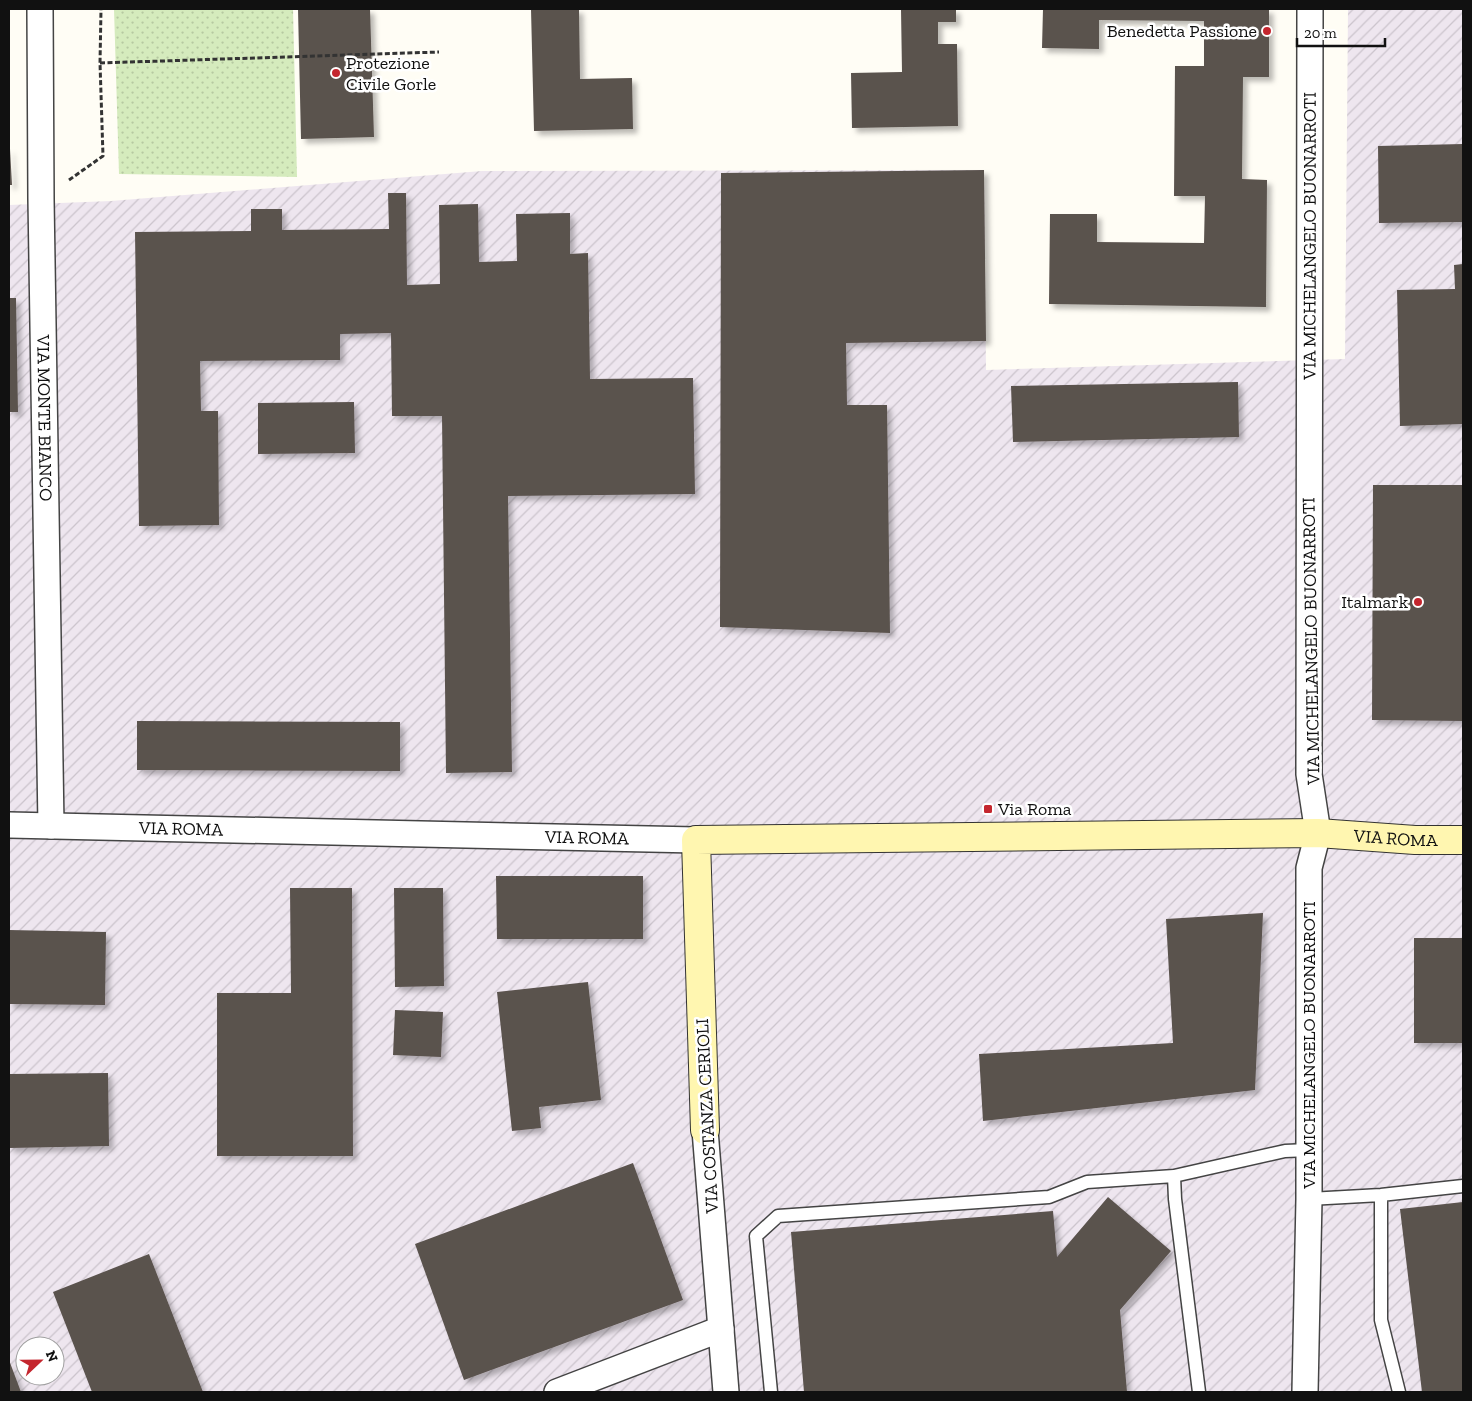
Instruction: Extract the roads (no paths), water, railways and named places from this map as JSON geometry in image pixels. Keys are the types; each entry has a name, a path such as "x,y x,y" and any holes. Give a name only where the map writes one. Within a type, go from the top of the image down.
{"street":[{"name":"VIA MONTE BIANCO","path":"40,9 41,198 51,826"},
{"name":"VIA MICHELANGELO BUONARROTI","path":"1305,1392 1310,1199 1309,868 1318,833 1309,774 1310,9"},
{"name":"VIA ROMA","path":"9,825 696,840 1318,833 1415,840 1463,840"},
{"name":"VIA COSTANZA CERIOLI","path":"696,840 705,1130 726,1392"},
{"path":"557,1392 721,1329"}],"lane":[{"path":"771,1392 756,1236 778,1216 1049,1197 1087,1182 1174,1176 1284,1150 1310,1150"},
{"path":"1174,1176 1175,1199 1199,1392"},
{"path":"1310,1199 1381,1195 1463,1186"},
{"path":"1381,1195 1381,1320 1399,1392"}],"place":[{"name":"Benedetta Passione","path":"1267,31"},
{"name":"Protezione Civile Gorle","path":"336,73"},
{"name":"Italmark","path":"1418,602"},
{"name":"Via Roma","path":"988,809"}]}
